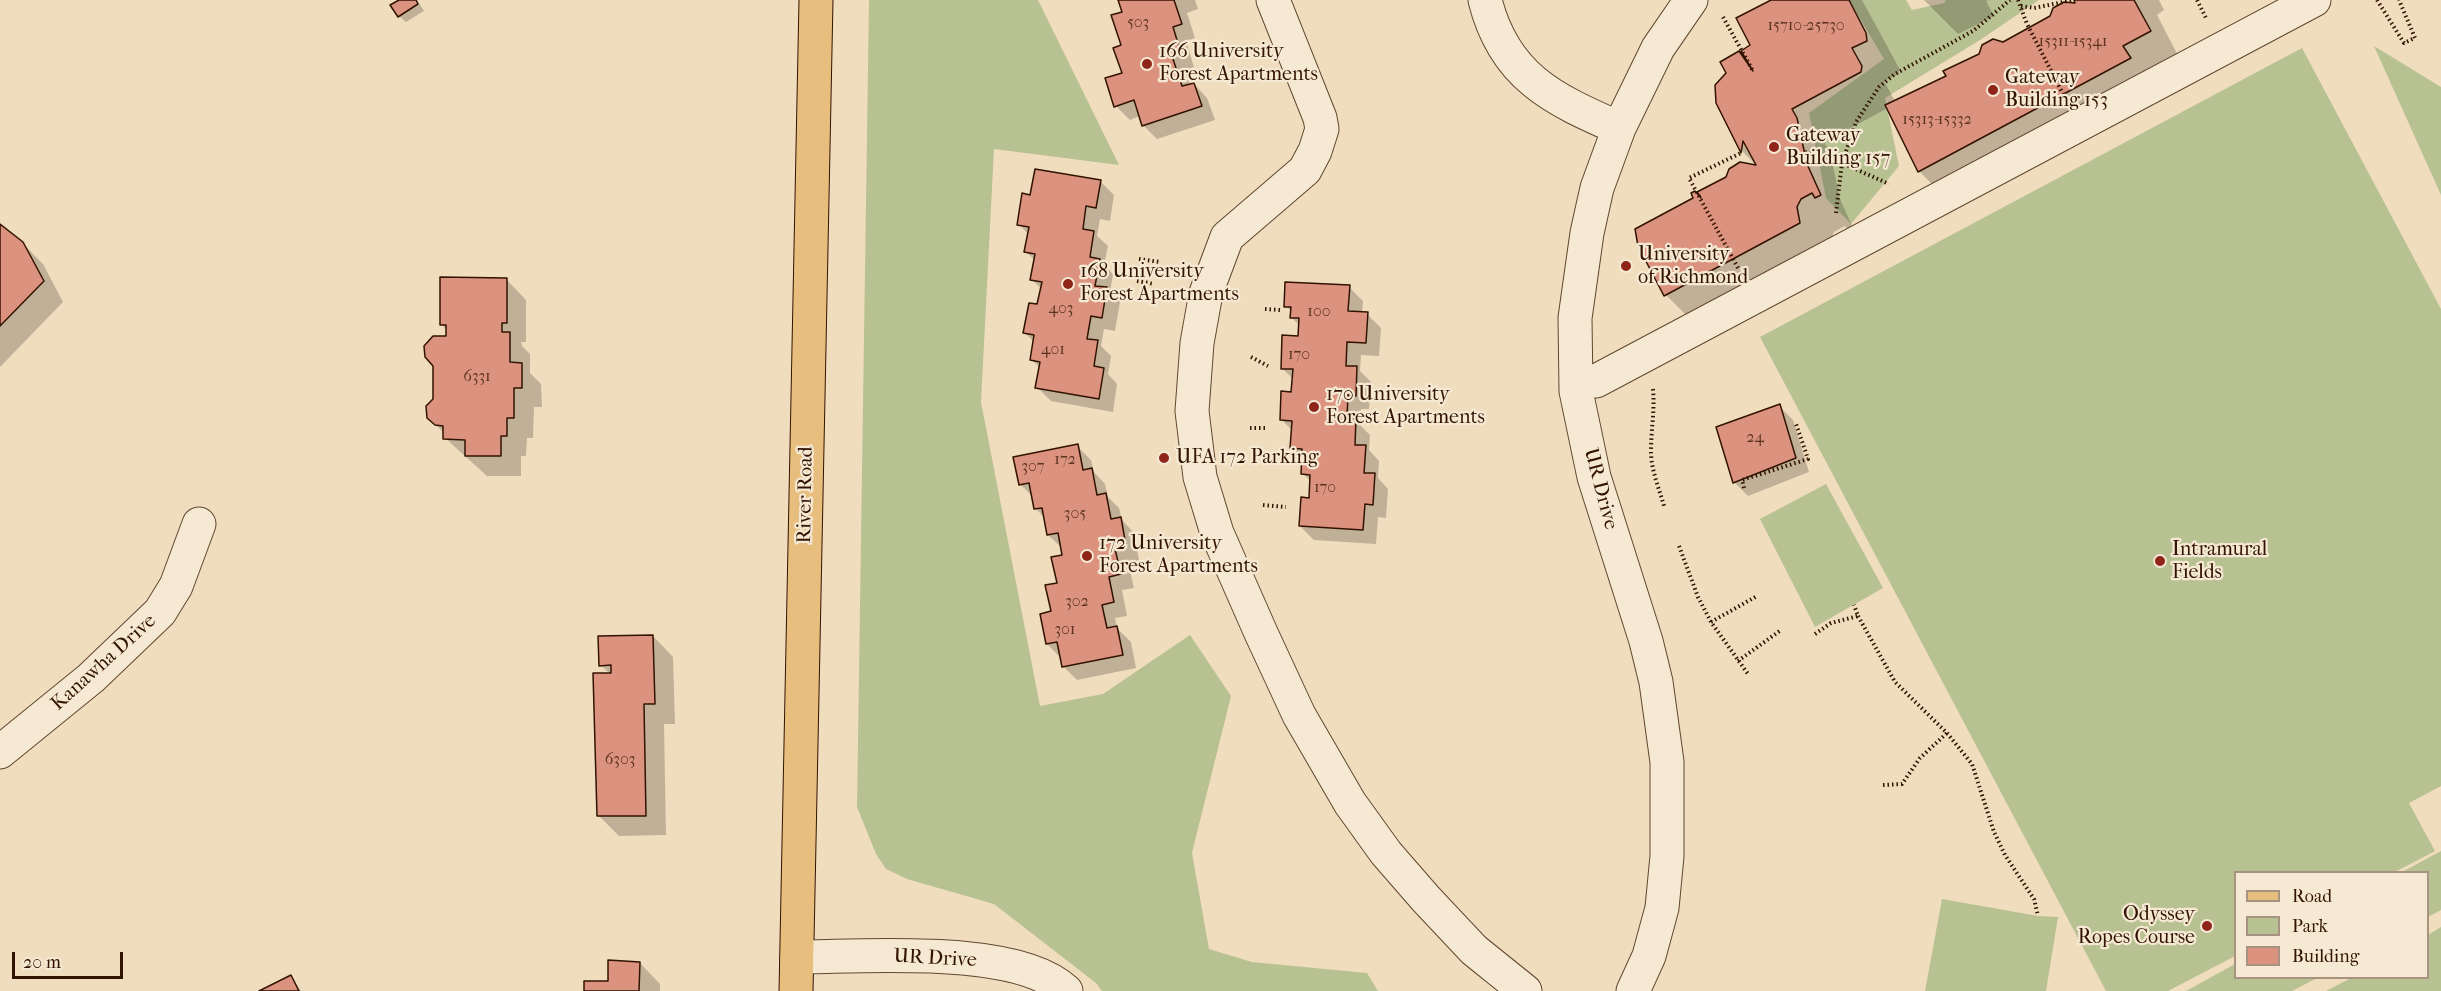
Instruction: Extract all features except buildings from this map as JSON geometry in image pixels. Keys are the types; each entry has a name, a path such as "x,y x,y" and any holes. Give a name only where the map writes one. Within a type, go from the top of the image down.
{"main road":[{"name":"River Road","path":"796,991 816,0"}],"street":[{"path":"1273,0 1320,118 1322,129 1315,151 1305,170 1227,237 1206,292 1197,343 1192,411 1200,477 1217,533 1261,633 1299,715 1350,803 1386,853 1426,899 1474,950 1525,991"},
{"path":"1485,0 1503,48 1524,74 1552,95 1618,128"},
{"name":"UR Drive","path":"1633,991 1649,956 1662,908 1667,856 1667,762 1656,682 1646,641 1594,477 1576,390 1575,318 1587,233 1597,188 1618,128 1658,48 1691,0"},
{"path":"1596,381 2314,0"},
{"name":"Kanawha Drive","path":"0,752 91,678 160,612 176,586 199,524"},
{"name":"UR Drive","path":"797,957 932,957 1011,965 1041,974 1066,991"}],"path":[{"path":"1846,249 1836,214 1842,163 1856,122 1879,87 1895,74 1973,31 2010,0"},
{"path":"2018,0 2027,24 2079,126"},
{"path":"2021,6 2034,8 2073,0"},
{"path":"2377,0 2404,43 2415,38 2399,0"},
{"path":"1722,15 1753,71"},
{"path":"1805,152 1842,163 1931,202"},
{"path":"1741,153 1689,178 1753,298"},
{"path":"1139,259 1160,262"},
{"path":"1137,281 1154,284"},
{"path":"1265,309 1280,310"},
{"path":"1251,357 1268,366"},
{"path":"1642,357 1650,372 1654,389 1651,451 1655,476 1664,506"},
{"path":"1744,488 1742,480 1808,459 1796,424"},
{"path":"1250,428 1265,428"},
{"path":"1255,453 1284,455"},
{"path":"1263,505 1286,507"},
{"path":"1679,546 1698,597 1711,622 1748,674"},
{"path":"1711,622 1757,596"},
{"path":"1854,605 1895,682 1947,733 1972,764 1994,832 2005,855 2034,898 2038,916"},
{"path":"1815,634 1831,623 1858,616"},
{"path":"1738,661 1781,630"},
{"path":"1883,786 1902,784 1920,758 1947,733"}],"green space":[{"path":"869,0 1038,0 1119,165 994,149 981,402 1040,706 1103,694 1190,635 1231,696 1192,853 1209,949 1252,962 1367,973 1378,991 1102,991 1096,983 994,904 907,879 886,869 876,854 857,807"},
{"path":"1849,0 1906,0 1912,10 1944,3 1946,0 2039,0 1980,40 1885,98 1899,166 1851,224 1826,198 1809,113 1884,59"},
{"path":"2374,46 2441,87 2441,195"},
{"name":"Intramural Fields","path":"2302,48 2441,309 2441,786 2409,803 2435,851 2397,871 2234,871 2234,957 2168,991 2106,991 1760,337"},
{"path":"1826,484 1883,588 1815,627 1760,519"},
{"path":"2441,851 2441,910 2429,916 2429,871 2404,871"},
{"path":"1942,899 2038,916 2058,917 2046,991 1925,991"},
{"path":"2441,927 2441,991 2326,991 2349,979 2429,979 2429,934"},
{"path":"2234,965 2234,979 2315,979 2292,991 2186,991"}],"place":[{"name":"166 University Forest Apartments","path":"1147,64"},
{"name":"Gateway Building 153","path":"1993,90"},
{"name":"Gateway Building 157","path":"1774,147"},
{"name":"University of Richmond","path":"1626,266"},
{"name":"168 University Forest Apartments","path":"1068,284"},
{"name":"170 University Forest Apartments","path":"1314,407"},
{"name":"UFA 172 Parking","path":"1164,458"},
{"name":"172 University Forest Apartments","path":"1087,556"},
{"name":"Intramural Fields","path":"2160,561"},
{"name":"Odyssey Ropes Course","path":"2207,926"}]}
